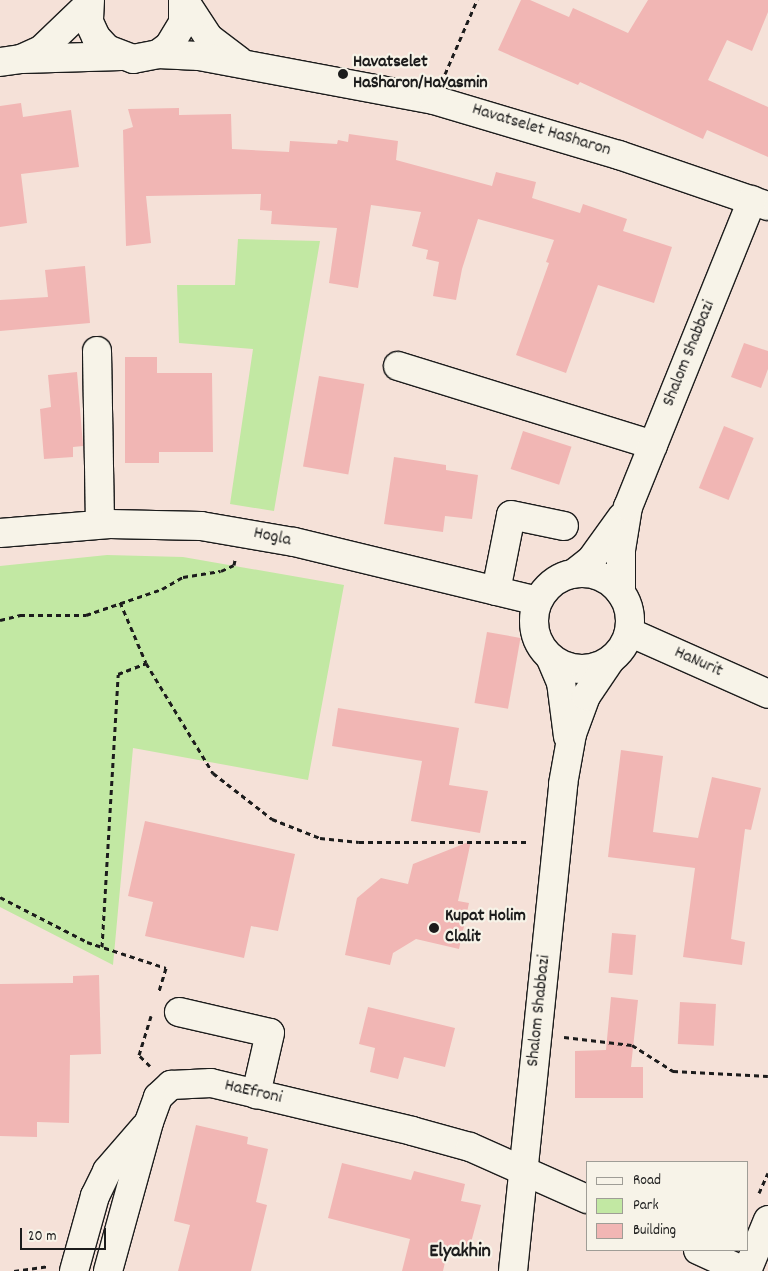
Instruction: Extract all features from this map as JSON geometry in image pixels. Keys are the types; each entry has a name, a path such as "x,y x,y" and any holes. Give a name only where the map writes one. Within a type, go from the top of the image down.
{"street":[{"path":"158,54 178,35 183,23 183,0"},
{"name":"Havatselet HaSharon","path":"183,0 209,38 226,54 249,67"},
{"path":"89,3 89,22 96,37 107,49 121,56"},
{"path":"11,61 40,50 89,3"},
{"name":"Havatselet HaSharon","path":"121,56 133,59 158,54 199,56 249,67 335,80 434,100 537,129 760,204"},
{"path":"11,61 121,56"},
{"name":"Shalom Shabbazi","path":"573,574 602,547 628,507 653,445 760,204"},
{"path":"97,351 100,524"},
{"path":"398,366 653,445"},
{"name":"Shalom Shabbazi","path":"621,593 621,550 628,507"},
{"path":"496,591 511,515 564,526"},
{"name":"Hogla","path":"0,533 100,524 164,523 239,531 537,601"},
{"path":"589,573 604,578 621,593 629,611 628,632 619,652 609,662 581,670 565,667 551,659 540,647 534,632 533,616 537,601 558,578 573,574 589,573"},
{"name":"HaNurit","path":"628,632 768,694"},
{"name":"Shalom Shabbazi","path":"551,659 565,706 569,751"},
{"name":"Shalom Shabbazi","path":"513,1271 556,842 569,751 586,696 609,662"},
{"path":"166,1012 270,1033 256,1094"},
{"name":"HaEfroni","path":"170,1085 211,1084 462,1145 586,1198"},
{"path":"108,1271 149,1122 158,1097 170,1085"},
{"path":"74,1271 95,1196 107,1171 149,1122"},
{"path":"700,1251 745,1271 768,1220"}],"path":[{"path":"434,100 477,0"},
{"path":"0,620 20,615 86,615 162,589 183,577 205,576 234,565 239,531"},
{"path":"120,602 146,663 213,773 272,819 320,838 358,842 556,842"},
{"path":"102,947 118,674 146,663"},
{"path":"0,897 44,922 102,947 166,968 158,994"},
{"path":"166,1012 139,1055 170,1085"},
{"path":"537,1035 632,1045 673,1071 768,1076"}],"green space":[{"path":"238,239 320,241 274,511 230,504 253,349 179,343 177,285 235,285"},
{"path":"107,555 183,557 344,585 308,780 133,748 113,965 0,907 0,566"}],"building":[{"path":"521,0 530,0 569,17 573,8 628,33 648,0 768,0 768,12 752,51 727,40 708,80 768,107 768,157 707,130 703,139 580,82 578,85 498,50"},
{"path":"21,103 23,117 71,110 79,167 21,174 27,223 0,227 0,106"},
{"path":"179,108 179,115 231,114 232,149 289,152 290,141 337,144 338,140 348,142 349,134 398,141 396,160 492,186 496,172 536,182 532,198 580,213 583,204 627,219 623,231 672,247 654,303 598,285 566,373 516,355 549,263 546,262 554,240 478,219 462,269 456,300 433,296 439,262 426,259 428,250 412,246 421,212 371,205 358,288 329,283 337,228 271,224 272,211 260,210 261,194 146,196 151,243 126,246 123,130 133,127 128,109"},
{"path":"85,266 90,323 0,331 0,300 48,297 45,270"},
{"path":"744,343 768,351 768,369 761,388 731,377"},
{"path":"125,357 157,357 157,373 212,373 213,452 159,452 159,463 125,463"},
{"path":"77,372 83,446 73,447 73,457 44,459 40,409 51,407 48,375"},
{"path":"319,376 364,384 348,475 303,467"},
{"path":"724,426 754,438 729,500 699,488"},
{"path":"523,431 572,447 559,485 511,469"},
{"path":"394,457 446,465 446,470 478,475 472,519 445,516 443,532 384,524"},
{"path":"487,632 520,638 508,709 474,703"},
{"path":"338,708 459,728 449,785 488,791 480,833 411,821 422,761 332,746"},
{"path":"621,750 663,756 653,832 698,838 712,777 761,788 751,830 745,829 731,939 745,942 742,965 683,957 695,868 608,857"},
{"path":"145,821 295,854 278,931 251,926 244,958 145,936 153,902 128,896"},
{"path":"471,841 458,901 469,903 459,949 416,939 393,953 390,965 345,955 357,898 381,878 408,884 413,864"},
{"path":"612,933 636,935 632,975 609,973"},
{"path":"99,975 101,1054 70,1055 69,1123 37,1122 37,1137 0,1136 0,984 73,983 73,976"},
{"path":"611,997 638,1000 631,1067 643,1067 643,1098 575,1098 575,1051 606,1050"},
{"path":"680,1002 716,1004 714,1046 678,1044"},
{"path":"368,1007 455,1028 445,1067 404,1057 398,1079 370,1072 375,1048 359,1044"},
{"path":"196,1125 248,1137 247,1144 268,1149 256,1202 267,1205 251,1271 178,1271 190,1225 174,1221"},
{"path":"342,1163 411,1180 414,1171 465,1184 461,1201 481,1205 468,1254 448,1249 443,1271 402,1271 410,1239 328,1218"}],"place":[{"name":"Havatselet HaSharon/HaYasmin","path":"343,74"},
{"name":"Kupat Holim Clalit","path":"434,928"}],"district":[{"name":"Elyakhin","path":"460,1252"}]}
